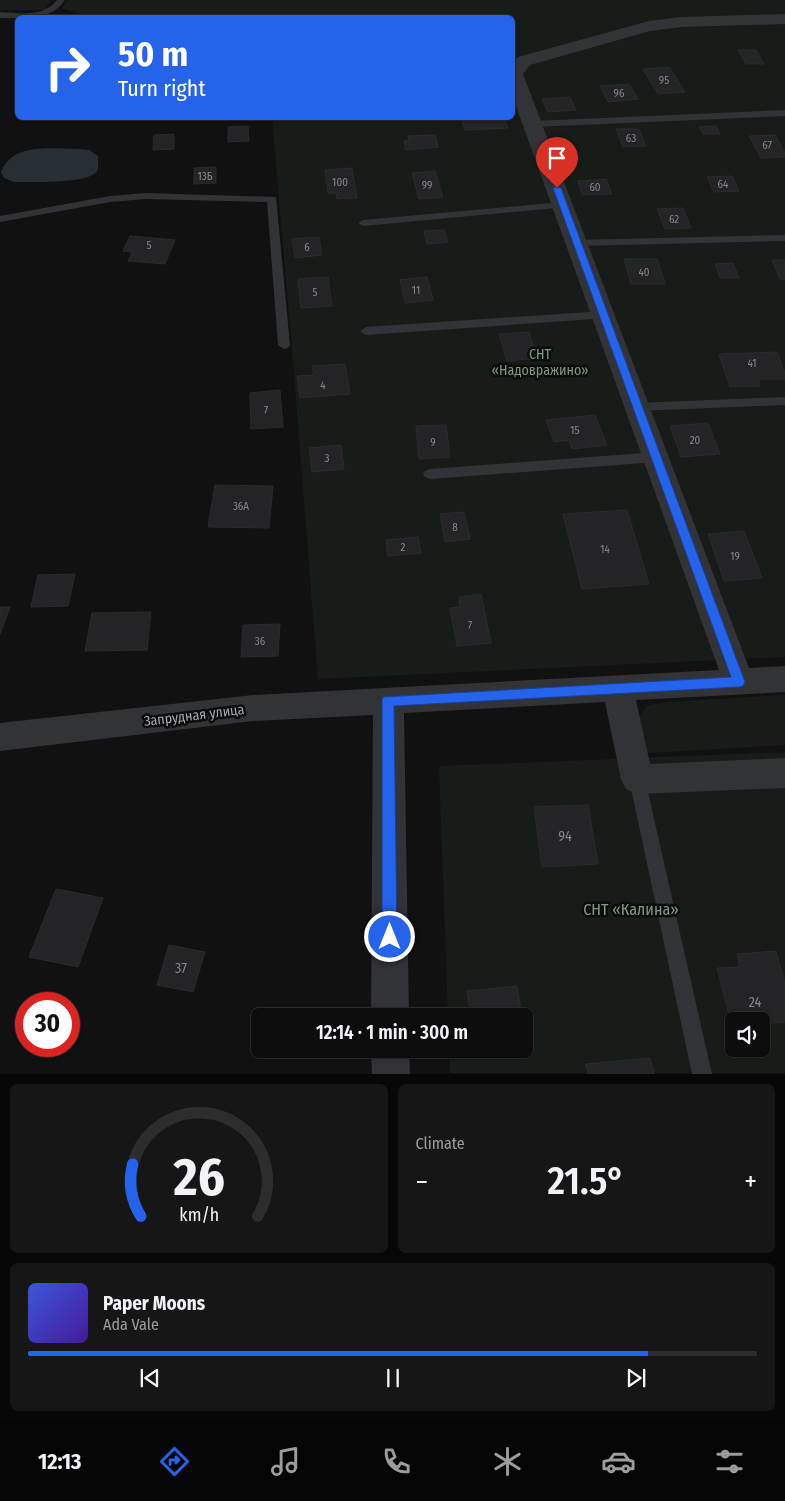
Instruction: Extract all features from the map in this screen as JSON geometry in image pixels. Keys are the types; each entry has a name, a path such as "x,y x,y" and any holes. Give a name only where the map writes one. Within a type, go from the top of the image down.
{"street":[{"path":"515,70 516,67 524,61 649,26 682,22 785,19"},
{"path":"515,77 739,682"},
{"name":"Запрудная улица","path":"0,737 253,708 785,679"},
{"path":"618,688 637,779 785,773"},
{"path":"388,700 390,1008"},
{"path":"390,1058 391,1074"}],"lane":[{"path":"0,15 50,12 61,0"},
{"path":"533,124 785,113"},
{"path":"0,219 110,199 146,196 272,199 284,345"},
{"path":"363,223 563,204"},
{"path":"576,243 785,238"},
{"path":"366,331 604,315"},
{"path":"638,407 785,401"},
{"path":"430,474 657,457"},
{"path":"637,779 702,1074"}],"green space":[{"path":"0,0 51,0 45,10 0,10"},
{"name":"СНТ «Надовражино»","path":"67,0 785,0 785,657 318,679 272,120 515,120 515,15 85,15 62,9"},
{"path":"785,695 785,745 647,753 637,720 647,706 664,702"},
{"name":"СНТ «Калина»","path":"785,752 785,1073 450,1073 449,1058 533,1058 533,1008 448,1008 439,766"}],"shaded area":[{"path":"45,148 89,150 98,156 98,169 92,175 72,180 14,182 4,178 1,172 6,162 23,152"}],"building":[{"path":"738,50 756,50 764,64 746,64"},
{"path":"669,67 685,92 658,94 643,69"},
{"path":"629,84 638,99 608,102 600,86"},
{"path":"570,97 576,110 548,112 542,99"},
{"path":"462,120 505,120 508,128 465,130"},
{"path":"248,126 249,141 228,142 228,127"},
{"path":"716,126 720,134 703,134 699,127"},
{"path":"616,129 639,129 646,146 623,147"},
{"path":"174,134 174,149 153,150 154,135"},
{"path":"435,135 438,147 406,150 404,141 409,141 408,136"},
{"path":"775,135 785,153 785,157 761,158 749,136"},
{"path":"216,167 216,183 194,184 194,168"},
{"path":"352,168 357,198 337,199 336,193 328,193 325,170"},
{"path":"435,171 443,197 419,199 412,173"},
{"path":"732,176 739,191 714,192 707,177"},
{"path":"606,179 612,194 582,195 578,181"},
{"path":"683,208 691,228 665,229 657,209"},
{"path":"444,230 448,242 427,244 424,231"},
{"path":"130,236 175,240 165,264 128,261 132,252 123,251"},
{"path":"319,237 322,255 295,258 292,239"},
{"path":"624,259 657,259 665,284 631,284"},
{"path":"772,260 785,260 785,279 780,279"},
{"path":"733,263 739,278 720,278 715,264"},
{"path":"328,277 332,306 301,308 298,279"},
{"path":"427,277 433,300 405,303 400,280"},
{"path":"529,332 537,358 507,361 499,334"},
{"path":"777,352 785,373 785,379 758,379 760,386 730,387 719,354"},
{"path":"345,364 350,394 300,398 297,376 314,375 312,366"},
{"path":"280,390 283,427 251,429 250,393"},
{"path":"595,415 607,445 572,449 569,440 554,442 546,420"},
{"path":"708,423 720,454 681,457 670,426"},
{"path":"446,425 450,457 419,459 416,426"},
{"path":"341,445 344,469 312,472 309,448"},
{"path":"215,485 273,486 269,528 208,527"},
{"path":"627,510 649,584 582,589 563,514"},
{"path":"464,512 470,539 445,542 440,514"},
{"path":"744,531 762,578 724,581 708,534"},
{"path":"418,537 421,553 388,556 386,540"},
{"path":"75,574 68,606 31,607 38,575"},
{"path":"481,594 491,643 457,646 450,608 460,607 459,597"},
{"path":"0,607 10,607 0,634"},
{"path":"151,612 147,650 85,651 92,613"},
{"path":"280,624 278,656 241,657 243,625"},
{"path":"588,805 598,864 542,867 534,807"},
{"path":"56,889 103,898 78,967 29,957"},
{"path":"169,945 205,952 193,992 157,985"},
{"path":"776,951 785,983 785,1022 770,1023 770,1012 728,1012 717,968 740,967 737,954"},
{"path":"517,986 521,1008 470,1008 467,991"},
{"path":"650,1058 654,1074 588,1074 586,1064"}],"route":[{"path":"390,937 388,700 739,682 557,188"}]}
